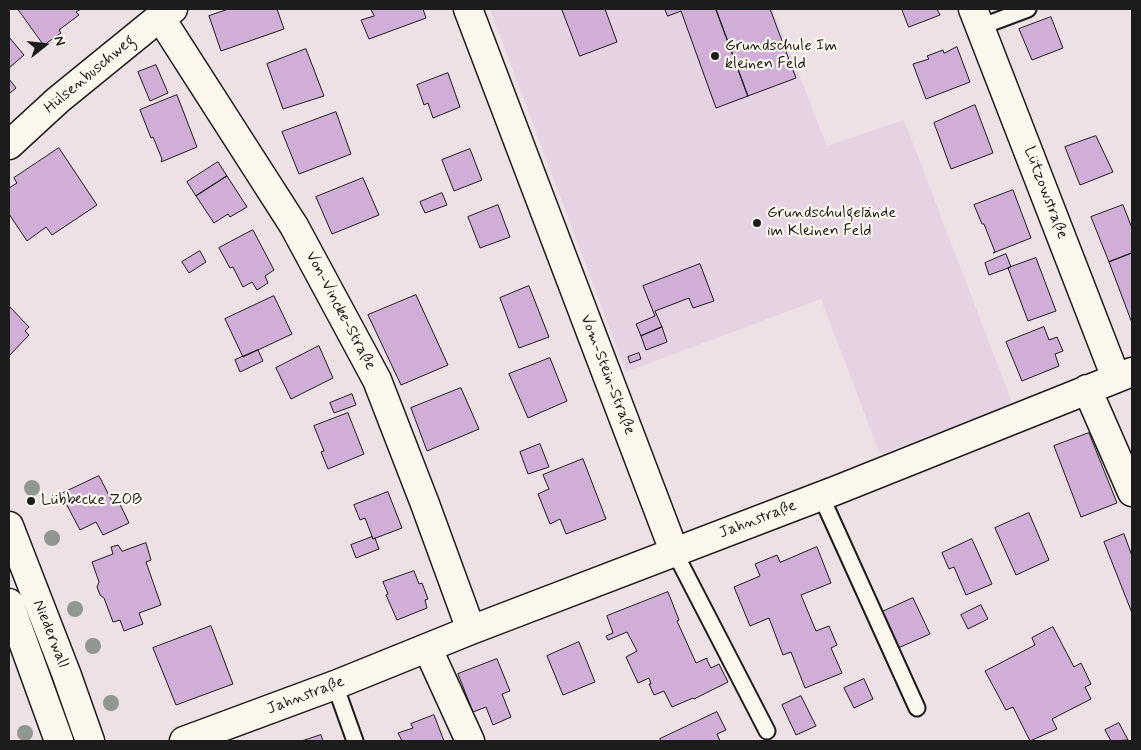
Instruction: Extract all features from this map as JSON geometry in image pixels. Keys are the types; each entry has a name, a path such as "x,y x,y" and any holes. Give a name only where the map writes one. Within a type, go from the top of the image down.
{"street":[{"name":"Vom-Stein-Straße","path":"468,9 674,551"},
{"name":"Hülsenbuschweg","path":"9,144 58,100 167,13"},
{"name":"Von-Vincke-Straße","path":"167,13 294,226 377,380 471,630"},
{"name":"Lützowstraße","path":"977,18 1124,375"},
{"name":"Jahnstraße","path":"184,741 335,685 674,551 821,496 1124,375"},
{"path":"1087,389 1132,492"},
{"name":"Niederwall","path":"9,526 66,672 90,741"},
{"name":"Niederwall","path":"9,603 59,741"},
{"path":"428,648 470,741"}],"lane":[{"path":"977,18 1028,9"},
{"path":"821,496 917,708"},
{"name":"Vom-Stein-Straße","path":"674,551 767,731"},
{"path":"335,685 355,741"}],"shaded area":[{"name":"Grundschulgelände im Kleinen Feld","path":"490,9 773,9 827,146 904,120 1013,405 880,454 821,299 626,372"}],"building":[{"path":"18,9 81,9 76,12 79,15 59,30 61,33 44,45"},
{"path":"229,9 277,9 284,29 221,51 209,16"},
{"path":"371,9 423,9 426,18 369,39 361,20 374,16"},
{"path":"562,9 605,9 617,42 580,56"},
{"name":"Grundschule Im kleinen Feld","path":"665,9 716,9 748,96 716,108 681,11 668,16"},
{"path":"716,9 770,9 796,78 748,96"},
{"path":"902,9 937,9 940,15 909,27"},
{"path":"1051,17 1063,48 1032,60 1019,29"},
{"path":"9,37 24,55 9,68"},
{"path":"957,47 970,82 926,99 913,64 929,59 927,56 943,50 944,53"},
{"path":"306,49 324,96 283,109 267,64"},
{"path":"156,65 168,93 150,101 138,72"},
{"path":"448,73 460,107 433,118 428,103 424,105 417,85"},
{"path":"9,79 16,88 9,94"},
{"path":"177,95 197,147 161,162 162,159 140,110"},
{"path":"975,105 993,153 951,169 934,123"},
{"path":"336,112 351,154 299,174 282,132"},
{"path":"1096,136 1113,172 1080,185 1065,147"},
{"path":"59,148 97,205 52,235 46,227 27,241 9,214 9,188 17,183 14,178"},
{"path":"470,149 482,180 454,191 442,160"},
{"path":"218,162 227,176 196,196 187,182"},
{"path":"227,176 247,207 230,217 228,214 214,223 196,196"},
{"path":"363,178 379,215 332,234 316,197"},
{"path":"1013,190 1031,238 993,253 995,252 984,224 982,224 974,205"},
{"path":"442,193 447,205 425,213 420,202"},
{"path":"498,205 510,237 480,248 468,217"},
{"path":"1123,205 1132,228 1132,253 1109,262 1091,217"},
{"path":"253,230 274,270 265,276 268,283 257,290 252,282 243,287 233,267 230,268 219,248"},
{"path":"200,251 206,262 189,273 182,262"},
{"path":"1132,253 1132,323 1109,262"},
{"path":"1006,254 1011,267 989,275 985,263"},
{"path":"1036,258 1056,311 1028,321 1008,268"},
{"path":"700,264 714,301 693,308 689,298 655,311 662,327 641,336 636,324 655,316 643,286"},
{"path":"529,286 549,337 519,348 500,298"},
{"path":"416,295 448,365 401,385 368,315"},
{"path":"274,296 292,334 243,357 225,319"},
{"path":"9,306 29,327 25,331 29,335 9,356"},
{"path":"662,327 667,342 646,350 641,336"},
{"path":"1044,327 1049,340 1057,337 1063,351 1055,354 1059,366 1022,381 1006,342"},
{"path":"319,346 333,378 291,399 276,368"},
{"path":"258,350 263,361 240,372 235,360"},
{"path":"639,353 641,359 630,363 628,357"},
{"path":"550,358 567,401 528,418 509,374"},
{"path":"461,388 479,429 427,451 411,408"},
{"path":"352,394 356,405 334,413 330,403"},
{"path":"348,413 364,454 328,469 321,452 324,451 314,426"},
{"path":"1089,433 1117,503 1081,517 1054,446"},
{"path":"540,444 549,467 528,474 520,452"},
{"path":"583,459 606,519 566,534 560,519 550,524 538,494 549,489 543,475"},
{"path":"99,476 113,503 118,500 129,523 103,535 96,522 80,530 61,494"},
{"path":"388,492 402,528 373,539 365,518 360,520 354,505"},
{"path":"1029,513 1049,560 1016,575 995,528"},
{"path":"1124,534 1132,556 1132,613 1104,542"},
{"path":"372,537 373,539 375,538 379,549 356,558 351,545"},
{"path":"972,539 992,584 966,595 954,567 949,569 942,553"},
{"path":"146,543 151,560 146,562 161,605 139,613 143,624 124,631 120,620 113,622 104,598 100,595 97,587 99,582 92,562 113,554 111,547 118,545 122,551"},
{"path":"817,547 831,583 801,595 816,631 829,626 837,645 831,648 842,673 805,688 791,652 783,655 769,618 750,626 734,587 760,576 755,564 777,555 780,562"},
{"path":"414,571 419,584 422,583 428,599 425,600 427,608 397,620 386,595 388,594 383,582"},
{"path":"668,592 679,620 677,621 696,663 707,658 711,668 719,664 728,682 694,699 672,707 664,691 654,695 649,684 651,684 649,678 638,683 626,657 637,651 627,632 608,640 606,636 613,633 607,616"},
{"path":"913,598 930,634 898,648 882,612"},
{"path":"981,605 988,619 968,629 961,615"},
{"path":"211,626 233,684 176,705 153,648"},
{"path":"1053,627 1074,667 1081,663 1091,684 1085,687 1091,699 1052,719 1057,729 1030,741 1013,707 1006,710 985,671 1035,645 1032,638"},
{"path":"579,642 595,682 563,695 547,656"},
{"path":"497,659 510,691 502,694 511,717 493,725 486,707 473,712 458,674"},
{"path":"864,679 873,699 854,708 844,688"},
{"path":"801,696 816,726 796,735 782,705"},
{"path":"717,712 726,730 717,734 720,741 661,741 660,739"},
{"path":"434,715 444,741 402,741 398,733 413,728 411,724"},
{"path":"1119,723 1128,740 1111,741 1105,730"},
{"path":"321,735 323,741 302,741"}],"place":[{"name":"Grundschule Im kleinen Feld","path":"715,56"},
{"name":"Grundschulgelände im Kleinen Feld","path":"757,223"},
{"name":"Lübbecke ZOB","path":"31,501"}]}
